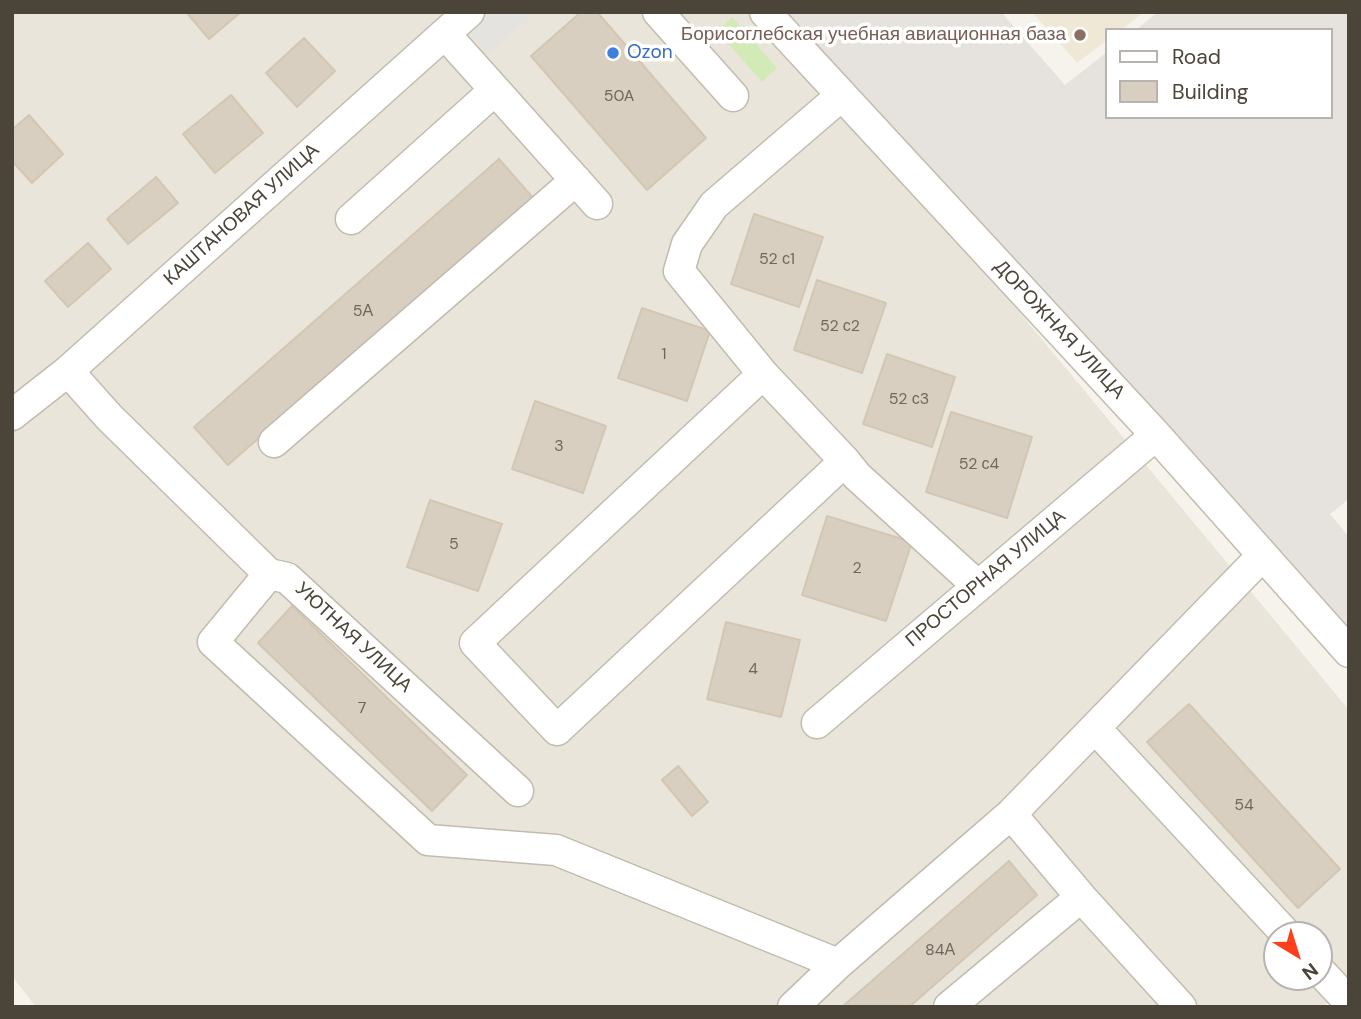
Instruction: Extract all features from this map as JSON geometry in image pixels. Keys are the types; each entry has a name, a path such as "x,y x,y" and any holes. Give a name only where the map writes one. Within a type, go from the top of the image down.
{"street":[{"name":"КАШТАНОВАЯ УЛИЦА","path":"12,415 68,371 470,12"},
{"path":"658,12 733,96"},
{"name":"ДОРОЖНАЯ УЛИЦА","path":"765,12 1156,435 1349,652"},
{"path":"445,34 597,204"},
{"path":"351,219 495,90"},
{"path":"842,95 714,205 687,243 679,271 763,374 857,476 978,586"},
{"path":"274,442 576,180"},
{"name":"УЮТНАЯ УЛИЦА","path":"68,371 109,416 269,574 287,578 518,791"},
{"path":"763,374 475,643 548,721 557,730 845,461"},
{"name":"ПРОСТОРНАЯ УЛИЦА","path":"817,723 1156,435"},
{"path":"793,1007 838,964 1011,814 1262,556"},
{"path":"269,574 213,642 428,840 556,850 838,964"},
{"path":"1095,728 1274,921"},
{"path":"1011,814 1181,1007"},
{"path":"949,1007 1082,897"},
{"path":"1333,985 1349,1002"}],"shaded area":[{"path":"12,12 762,12 822,74 1349,710 1349,984 1323,1007 36,1007 12,976"},
{"path":"494,12 537,12 488,54 470,33"},
{"path":"765,12 1001,12 1065,85 1106,53 1106,119 1333,119 1333,28 1138,28 1158,12 1349,12 1349,499 1330,514 1349,537 1349,654"},
{"name":"Борисоглебская учебная авиационная база","path":"1032,12 1144,12 1124,28 1106,28 1106,41 1077,63"}],"green space":[{"path":"732,17 777,68 762,82 717,31"}],"building":[{"path":"186,12 241,12 209,39"},
{"path":"581,12 597,12 706,138 647,190 531,56"},
{"path":"304,38 335,71 297,107 266,73"},
{"path":"231,95 263,133 215,173 183,134"},
{"path":"29,115 63,154 32,183 12,161 12,130"},
{"path":"499,159 533,198 228,465 194,427"},
{"path":"156,177 178,203 128,244 107,219"},
{"path":"754,214 823,237 799,307 731,284"},
{"path":"88,243 111,269 68,307 45,281"},
{"path":"817,280 886,303 862,373 794,350"},
{"path":"642,308 710,331 687,401 618,378"},
{"path":"887,354 955,377 932,447 863,424"},
{"path":"535,401 606,426 583,493 512,469"},
{"path":"951,412 1032,437 1007,518 926,492"},
{"path":"430,500 502,524 478,591 407,567"},
{"path":"827,516 912,542 886,621 802,595"},
{"path":"292,606 467,775 432,811 258,643"},
{"path":"726,622 800,640 781,717 707,699"},
{"path":"1189,704 1340,869 1298,908 1147,742"},
{"path":"678,766 708,802 692,816 662,780"},
{"path":"1009,861 1037,895 909,1007 842,1007"}],"place":[{"name":"Борисоглебская учебная авиационная база","path":"1080,35"},
{"name":"Ozon","path":"613,53"}]}
